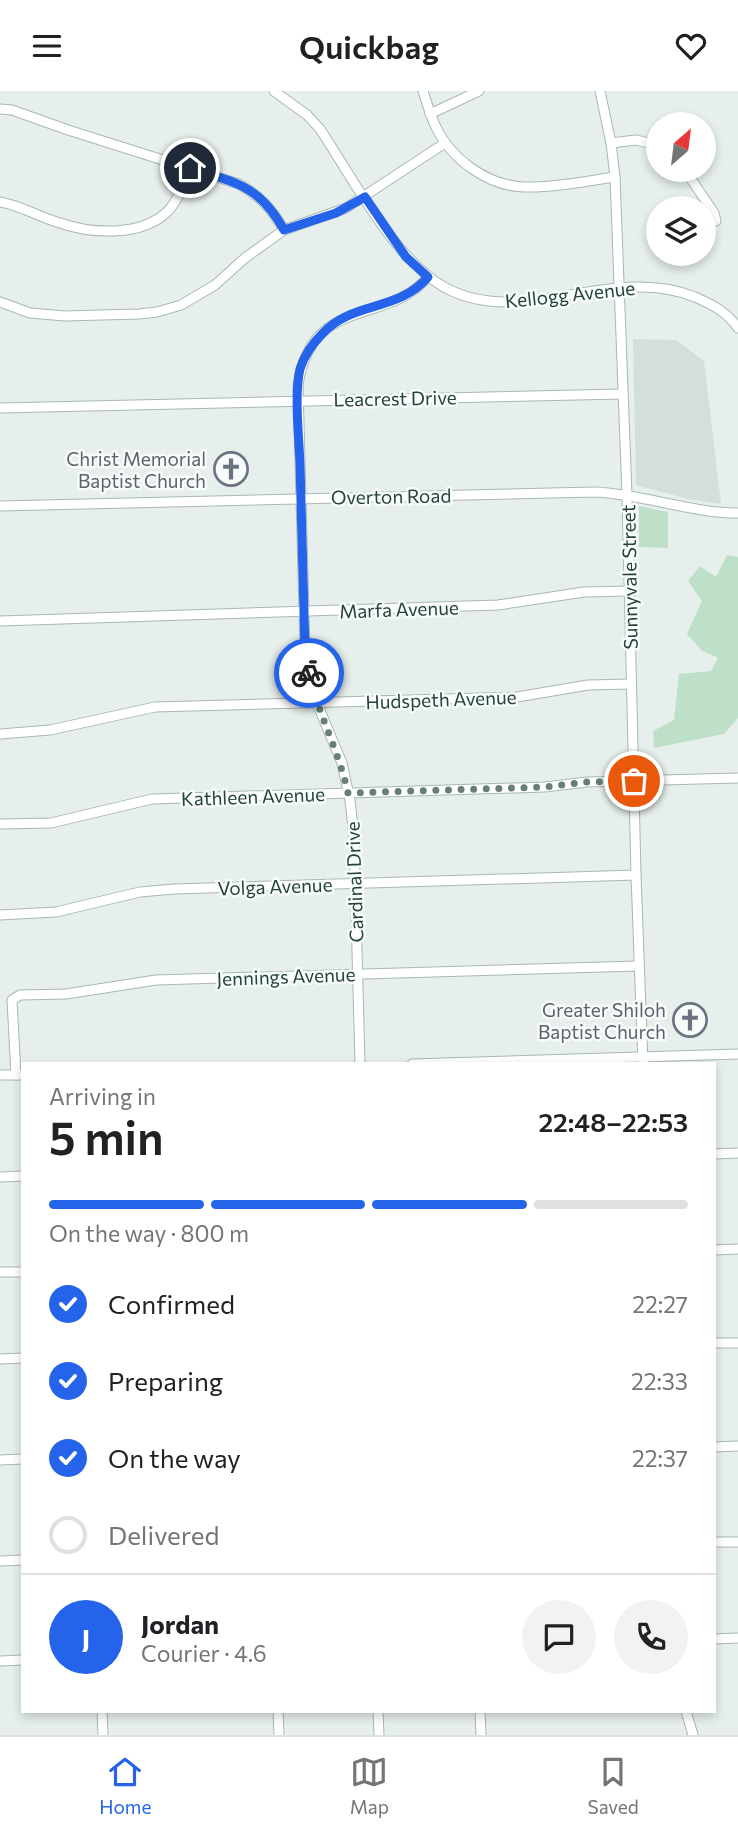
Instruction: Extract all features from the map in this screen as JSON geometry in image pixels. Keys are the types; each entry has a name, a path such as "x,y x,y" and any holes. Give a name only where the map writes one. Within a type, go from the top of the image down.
{"street":[{"name":"Kellogg Avenue","path":"274,91 307,115 320,129 406,257 428,277 446,288 466,296 496,302 514,302 620,288 657,287 685,293 712,304 725,312 738,328"},
{"path":"424,91 430,114 445,143 473,169 503,185 526,188 615,177"},
{"path":"430,114 479,91"},
{"name":"Sunnyvale Street","path":"600,91 615,177 620,288 638,966 643,1061"},
{"path":"0,109 18,112 239,184 256,193 273,210 284,230"},
{"path":"611,143 636,140 646,142"},
{"path":"0,302 30,313 50,316 157,312 198,296 215,285 244,258 284,230 336,213 365,197 445,143"},
{"path":"0,202 30,209 73,226 131,229 157,219 167,211 177,199 190,168"},
{"name":"Cardinal Drive","path":"360,1062 354,838 348,793 337,748 317,704 306,658 299,400 301,368 315,341 339,320 411,294 428,277"},
{"name":"Leacrest Drive","path":"0,408 622,394"},
{"name":"Overton Road","path":"0,506 581,492 627,495 711,511 738,513"},
{"name":"Marfa Avenue","path":"0,621 498,605 584,592 629,591"},
{"name":"Hudspeth Avenue","path":"0,733 50,730 156,707 517,697 588,685 631,684"},
{"name":"Kathleen Avenue","path":"0,824 51,823 152,799 738,778"},
{"name":"Volga Avenue","path":"0,915 56,912 157,890 636,876"},
{"name":"Jennings Avenue","path":"19,1075 12,1000 20,995 66,994 156,980 638,966"},
{"path":"566,1062 643,1061 738,1054"},
{"path":"0,1075 19,1075"},
{"path":"716,1154 738,1153"},
{"path":"0,1177 21,1176"},
{"path":"716,1250 738,1249"},
{"path":"0,1272 21,1272"},
{"path":"716,1343 738,1343"},
{"path":"0,1359 21,1358"},
{"path":"716,1447 738,1446"},
{"path":"0,1460 21,1459"},
{"path":"716,1542 738,1542"},
{"path":"0,1561 21,1560"},
{"path":"716,1639 738,1638"},
{"path":"0,1661 21,1660"},
{"path":"102,1713 103,1735"},
{"path":"278,1713 279,1735"},
{"path":"378,1713 379,1735"},
{"path":"480,1713 481,1735"},
{"path":"688,1713 693,1735"}],"shaded area":[{"path":"633,339 676,340 704,361 721,504 688,499 636,485"}],"green space":[{"path":"639,506 668,512 668,548 639,547"},
{"path":"727,555 738,557 738,718 724,734 654,748 653,731 674,720 679,674 711,671 718,658 701,650 687,634 702,601 688,581 700,566 716,577"}],"way so far":[{"path":"309,673 317,704 342,763 348,793 545,787 587,782 634,781"}],"place":[{"name":"Christ Memorial Baptist Church","path":"231,469"},
{"name":"Greater Shiloh Baptist Church","path":"690,1020"}],"route":[{"path":"190,168 239,184 256,193 273,210 284,230 336,213 365,197 406,257 428,277 418,289 401,299 339,320 315,341 301,368 298,386 299,447 305,650 309,673"}]}
